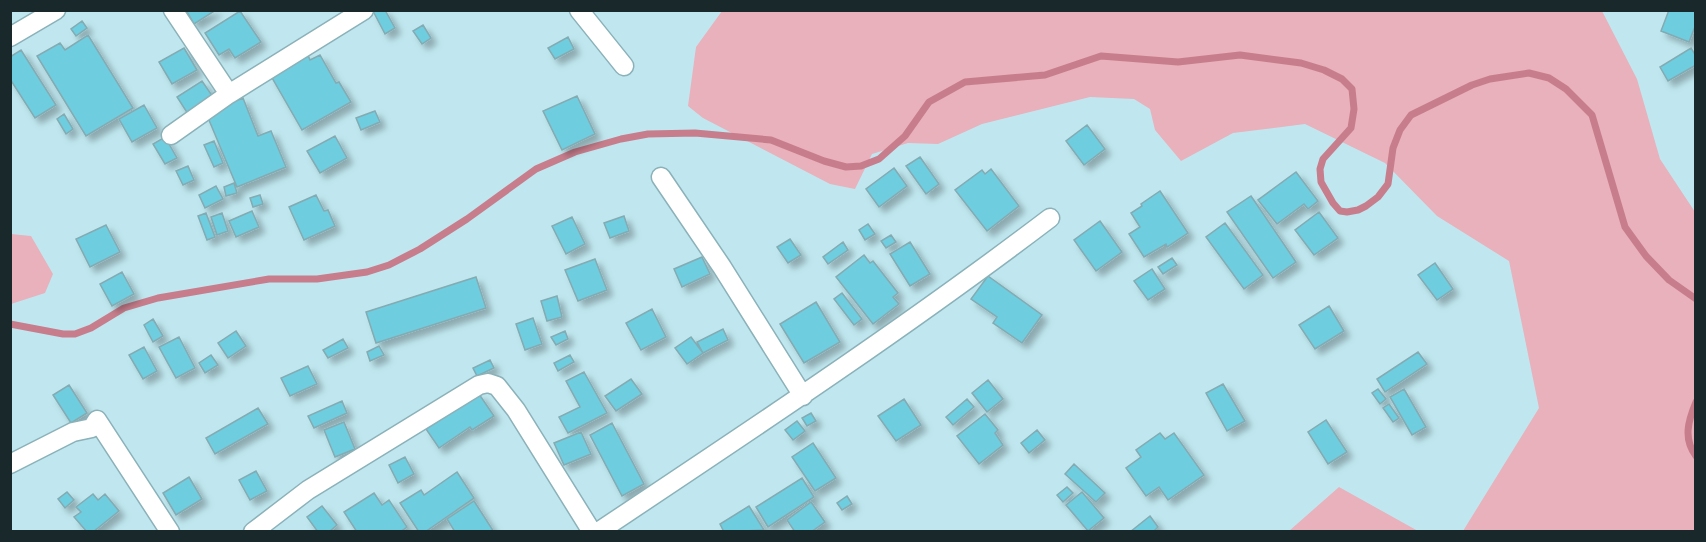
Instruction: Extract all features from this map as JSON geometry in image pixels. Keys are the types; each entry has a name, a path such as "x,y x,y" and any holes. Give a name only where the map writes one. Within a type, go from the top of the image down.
{"street":[{"path":"10,37 56,10"},
{"path":"173,10 229,94"},
{"path":"171,135 229,94 364,10"},
{"path":"579,10 624,66"},
{"path":"661,177 722,267 803,396"},
{"path":"598,531 803,396 963,285 1050,218"},
{"path":"253,531 308,490 479,385 488,383 496,386 516,410 592,531"},
{"path":"10,464 73,432 92,428 97,420 170,531"}],"shaded area":[{"path":"722,11 1602,11 1637,79 1660,159 1695,212 1695,531 1463,531 1539,408 1509,261 1437,216 1385,163 1305,124 1233,133 1181,161 1155,130 1150,109 1134,99 1090,97 982,124 938,144 908,143 872,154 855,189 830,184 703,118 688,106 696,47"},
{"path":"11,234 31,236 53,274 45,293 11,304"},
{"path":"1339,487 1418,531 1289,531"}],"building":[{"path":"186,10 216,10 194,24"},
{"path":"385,10 395,28 385,34 373,11"},
{"path":"1669,10 1696,10 1696,24 1689,42 1661,31"},
{"path":"240,11 261,42 235,58 229,49 219,55 205,33"},
{"path":"82,21 87,28 76,36 71,29"},
{"path":"423,25 431,38 422,44 413,31"},
{"path":"88,35 133,108 86,136 37,56 60,43 65,50"},
{"path":"568,37 574,49 555,59 548,48"},
{"path":"184,48 197,70 172,84 159,62"},
{"path":"1691,48 1696,56 1696,65 1668,81 1660,67"},
{"path":"21,50 56,105 35,118 10,79 10,57"},
{"path":"308,55 310,60 320,55 336,83 339,82 351,102 302,130 271,76"},
{"path":"202,81 213,97 188,114 177,97"},
{"path":"577,96 595,134 562,150 543,111"},
{"path":"243,98 258,136 271,131 286,167 237,187 206,113"},
{"path":"144,105 157,128 132,142 119,119"},
{"path":"375,111 380,122 361,130 356,118"},
{"path":"64,114 73,129 66,134 57,119"},
{"path":"1087,125 1105,149 1084,165 1066,141"},
{"path":"335,136 347,158 320,173 307,151"},
{"path":"165,137 177,158 165,164 153,144"},
{"path":"214,141 223,163 214,167 204,145"},
{"path":"920,157 939,184 926,194 906,166"},
{"path":"188,166 194,180 183,185 176,171"},
{"path":"894,168 907,186 879,207 866,189"},
{"path":"991,169 1019,206 987,231 955,190 982,170 985,174"},
{"path":"1296,172 1318,201 1308,209 1304,204 1277,224 1258,200"},
{"path":"234,183 237,193 226,196 224,187"},
{"path":"216,186 223,199 205,208 199,195"},
{"path":"1160,191 1188,233 1167,247 1166,244 1144,257 1129,234 1140,227 1131,213"},
{"path":"260,195 263,204 253,207 250,198"},
{"path":"316,195 324,211 328,210 335,226 304,240 289,207"},
{"path":"1251,196 1296,262 1273,278 1227,212"},
{"path":"252,211 259,227 236,237 229,221"},
{"path":"1319,212 1338,238 1314,255 1295,230"},
{"path":"206,213 215,237 207,240 198,216"},
{"path":"222,213 228,231 217,235 211,217"},
{"path":"624,216 629,231 610,238 604,223"},
{"path":"572,217 585,244 566,254 552,226"},
{"path":"1100,221 1122,252 1096,271 1074,240"},
{"path":"1225,223 1263,275 1244,289 1206,237"},
{"path":"868,224 875,234 865,240 859,230"},
{"path":"106,225 120,252 90,267 76,239"},
{"path":"891,235 896,242 886,248 881,241"},
{"path":"790,239 801,255 788,263 777,247"},
{"path":"843,242 848,250 828,264 823,257"},
{"path":"910,242 930,274 910,286 890,254"},
{"path":"864,255 870,263 873,261 898,293 893,297 899,304 873,324 836,277"},
{"path":"702,257 710,274 682,287 674,269"},
{"path":"1172,258 1177,265 1163,274 1158,267"},
{"path":"595,259 607,290 578,301 565,270"},
{"path":"1435,263 1453,289 1437,300 1418,275"},
{"path":"1152,269 1165,289 1148,300 1134,281"},
{"path":"122,272 134,294 112,306 100,284"},
{"path":"988,276 1042,315 1022,343 993,323 997,317 971,299"},
{"path":"476,277 486,308 376,343 366,312"},
{"path":"842,293 862,319 854,325 834,299"},
{"path":"557,296 562,317 547,321 541,301"},
{"path":"816,302 840,342 804,363 780,324"},
{"path":"1329,306 1344,331 1315,349 1299,325"},
{"path":"652,309 666,337 641,350 626,323"},
{"path":"533,318 542,344 525,350 516,324"},
{"path":"153,319 163,336 153,342 144,325"},
{"path":"723,329 728,340 703,353 697,342"},
{"path":"236,331 246,346 228,358 218,343"},
{"path":"565,331 568,339 556,345 551,337"},
{"path":"179,337 195,368 176,378 159,347"},
{"path":"691,337 703,353 687,364 675,348"},
{"path":"343,339 348,348 328,358 323,350"},
{"path":"379,346 384,355 370,361 367,352"},
{"path":"144,347 157,371 143,379 129,355"},
{"path":"1418,352 1427,364 1385,392 1377,379"},
{"path":"211,355 218,365 205,373 199,363"},
{"path":"570,355 574,362 558,371 554,363"},
{"path":"490,360 494,368 477,376 473,368"},
{"path":"308,366 317,384 290,396 281,378"},
{"path":"584,372 607,413 568,433 559,417 580,407 566,381"},
{"path":"631,379 642,394 616,411 605,396"},
{"path":"988,380 1003,399 987,412 972,393"},
{"path":"1223,384 1245,421 1227,431 1206,393"},
{"path":"69,385 87,413 71,423 53,395"},
{"path":"1378,389 1386,399 1380,404 1372,393"},
{"path":"1404,389 1426,427 1412,435 1390,397"},
{"path":"479,394 494,416 472,430 470,427 439,448 426,429"},
{"path":"904,399 921,425 896,441 878,416"},
{"path":"967,399 974,407 953,425 946,417"},
{"path":"342,401 347,413 314,428 308,416"},
{"path":"1389,404 1399,418 1393,422 1383,408"},
{"path":"258,408 268,424 215,454 206,438"},
{"path":"811,413 816,421 807,426 802,418"},
{"path":"985,414 998,430 995,433 1003,445 979,464 957,436"},
{"path":"1326,420 1347,452 1328,464 1308,432"},
{"path":"797,421 805,431 793,440 785,430"},
{"path":"344,422 355,449 335,457 324,430"},
{"path":"612,423 644,484 622,496 590,435"},
{"path":"1037,430 1045,440 1029,453 1021,443"},
{"path":"581,432 591,454 564,465 554,443"},
{"path":"1160,433 1165,439 1174,433 1204,475 1168,500 1159,487 1146,496 1126,468 1141,457 1136,450"},
{"path":"813,443 836,478 815,491 792,457"},
{"path":"405,457 414,474 398,483 389,465"},
{"path":"1074,464 1105,493 1096,502 1065,474"},
{"path":"256,471 267,491 250,500 239,480"},
{"path":"457,472 474,498 425,532 419,532 400,503 421,490 424,495"},
{"path":"189,477 202,499 176,515 163,493"},
{"path":"802,478 814,497 768,527 756,507"},
{"path":"1067,487 1073,493 1063,502 1057,495"},
{"path":"67,492 74,500 65,508 58,499"},
{"path":"1082,492 1104,518 1088,531 1066,505"},
{"path":"374,493 382,505 389,500 407,527 400,532 357,532 344,512"},
{"path":"93,494 98,500 105,494 119,511 93,532 87,532 74,517 81,512 76,507"},
{"path":"847,496 852,504 842,510 837,503"},
{"path":"474,501 494,532 455,532 447,519"},
{"path":"811,502 825,522 811,532 795,532 787,520"},
{"path":"322,506 337,525 329,532 318,532 307,517"},
{"path":"749,506 764,530 724,532 720,524"},
{"path":"1150,516 1158,527 1153,532 1130,532"}],"waterway":[{"path":"10,324 63,334 75,334 91,328 124,308 158,298 269,279 317,279 367,272 389,265 420,249 467,219 536,169 575,152 621,139 648,134 695,133 771,140 824,161 846,167 861,166 879,159 905,136 929,102 965,82 1045,75 1101,56 1178,62 1240,55 1301,63 1324,70 1342,79 1352,89 1354,109 1351,128 1323,159 1320,169 1321,182 1333,203 1340,211 1347,212 1366,206 1378,197 1388,184 1393,148 1400,130 1411,115 1472,85 1490,79 1529,73 1549,78 1566,89 1592,115 1625,227 1646,256 1669,280 1696,299"},
{"path":"1696,402 1688,430 1689,443 1696,456"}]}
